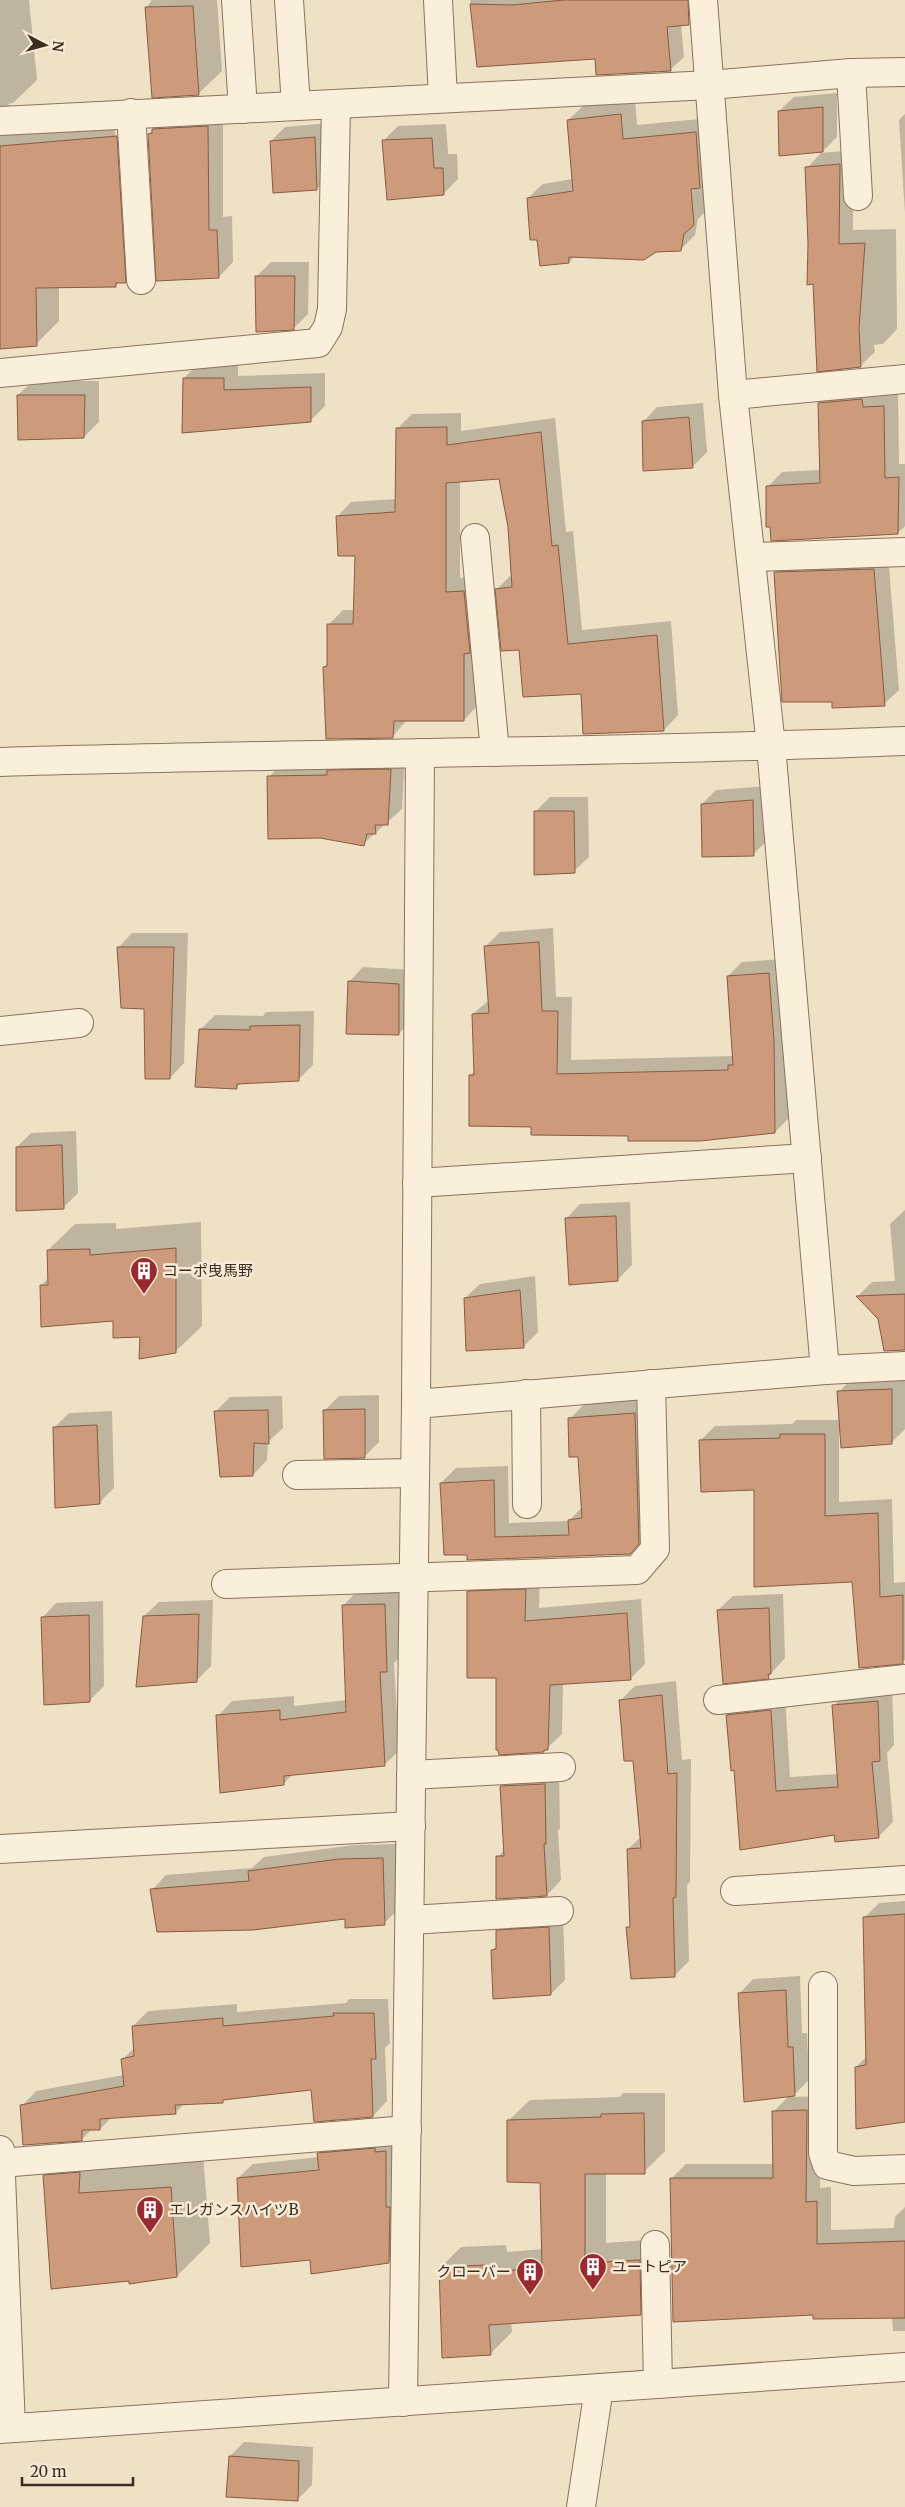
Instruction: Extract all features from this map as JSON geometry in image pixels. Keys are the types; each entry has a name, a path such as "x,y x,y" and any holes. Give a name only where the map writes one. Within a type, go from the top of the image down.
{"street":[{"path":"236,0 243,109"},
{"path":"289,0 296,106"},
{"path":"438,0 443,97"},
{"path":"704,0 733,395 771,746 825,1370"},
{"path":"0,121 443,97 710,85 851,73 905,72"},
{"path":"851,73 858,196"},
{"path":"0,374 318,344 328,327 332,309 336,104"},
{"path":"131,113 141,280"},
{"path":"733,395 905,379"},
{"path":"475,538 495,752"},
{"path":"751,557 905,552"},
{"path":"0,762 264,754 420,754 771,746 905,741"},
{"path":"403,2402 416,1404 420,754"},
{"path":"0,1031 80,1023"},
{"path":"417,1183 807,1158"},
{"path":"416,1404 825,1370 905,1366"},
{"path":"226,1584 638,1570 655,1549 651,1384"},
{"path":"526,1394 527,1504"},
{"path":"297,1475 415,1473"},
{"path":"718,1700 905,1679"},
{"path":"411,1775 561,1767"},
{"path":"0,1848 411,1826"},
{"path":"735,1891 905,1880"},
{"path":"410,1920 559,1911"},
{"path":"823,1986 823,2153 828,2165 854,2171 905,2169"},
{"path":"1,2163 407,2130"},
{"path":"0,2150 5,2428 905,2367"},
{"path":"655,2245 658,2384"},
{"path":"581,2507 599,2388"}],"building":[{"path":"564,0 688,0 689,25 667,27 671,71 596,75 595,59 477,67 470,4 512,5"},
{"path":"193,6 199,95 152,98 145,7"},
{"path":"823,107 823,152 779,156 778,111"},
{"path":"621,114 623,139 696,132 700,188 691,189 694,225 684,234 681,251 656,252 644,260 569,257 569,263 540,266 537,240 530,240 527,198 573,191 567,120"},
{"path":"208,126 209,230 217,230 219,278 156,281 148,134 152,133 152,129"},
{"path":"117,136 126,283 116,283 116,287 36,288 37,346 0,349 0,146"},
{"path":"315,137 317,190 273,193 270,141"},
{"path":"432,138 434,168 443,168 444,195 387,200 382,140"},
{"path":"840,164 839,244 865,243 859,329 861,367 817,372 813,284 807,285 808,244 805,167"},
{"path":"255,276 295,276 294,330 256,332"},
{"path":"183,378 224,378 224,390 311,387 311,422 182,433"},
{"path":"17,395 85,395 84,438 18,440"},
{"path":"862,399 863,407 884,406 885,478 899,477 898,534 771,541 770,527 766,527 766,486 820,483 818,403"},
{"path":"689,417 693,468 643,471 642,421"},
{"path":"447,427 447,445 541,432 552,546 558,545 568,644 657,635 664,731 583,734 581,694 523,697 519,650 501,651 495,589 512,587 508,527 499,479 446,483 446,592 464,591 470,653 464,654 464,721 394,721 393,738 326,739 323,667 327,666 327,624 353,624 355,556 338,556 336,516 395,512 396,428"},
{"path":"874,569 885,706 832,708 832,702 782,702 774,572"},
{"path":"391,769 388,825 375,825 376,834 367,834 364,846 320,838 268,839 267,776 327,775 327,770"},
{"path":"753,800 754,856 702,857 701,804"},
{"path":"534,811 574,811 575,873 534,875"},
{"path":"539,942 542,1011 558,1011 557,1074 728,1070 728,1065 733,1065 727,976 769,973 774,1040 775,1133 700,1141 628,1141 628,1136 531,1135 531,1127 469,1126 469,1075 474,1075 472,1014 489,1013 484,946"},
{"path":"117,947 174,947 170,1079 145,1079 144,1009 121,1008"},
{"path":"348,981 399,984 399,1035 346,1034"},
{"path":"300,1025 299,1081 237,1084 237,1089 195,1087 199,1029 250,1030 250,1026"},
{"path":"62,1145 64,1209 16,1211 16,1147"},
{"path":"616,1216 618,1281 569,1285 565,1218"},
{"path":"176,1248 176,1353 139,1359 140,1337 113,1338 113,1321 41,1327 40,1285 48,1285 47,1250 90,1249 90,1255"},
{"path":"520,1290 524,1348 466,1351 464,1298"},
{"path":"905,1294 905,1350 884,1351 878,1319 856,1296"},
{"path":"892,1389 892,1444 841,1448 837,1391"},
{"path":"365,1409 365,1458 324,1459 323,1410"},
{"path":"268,1410 269,1444 254,1443 253,1476 220,1477 214,1411"},
{"path":"635,1413 639,1544 630,1554 467,1560 467,1555 444,1555 440,1483 494,1480 495,1537 569,1535 568,1520 582,1518 578,1457 569,1457 568,1418"},
{"path":"97,1425 100,1504 55,1508 53,1427"},
{"path":"780,1434 825,1434 825,1516 878,1513 880,1597 903,1595 903,1664 859,1668 852,1582 754,1587 754,1490 701,1492 699,1440 780,1438"},
{"path":"526,1589 525,1621 627,1613 631,1680 550,1685 548,1750 544,1750 544,1752 499,1755 498,1750 496,1750 496,1678 467,1678 467,1591"},
{"path":"385,1604 387,1672 380,1672 385,1766 284,1776 284,1785 220,1793 216,1715 280,1710 280,1720 346,1712 342,1605"},
{"path":"769,1608 771,1674 768,1674 769,1679 723,1684 717,1610"},
{"path":"199,1614 197,1682 136,1687 143,1616"},
{"path":"89,1615 90,1702 44,1705 41,1617"},
{"path":"662,1695 668,1774 677,1773 676,1897 673,1898 675,1977 631,1979 626,1927 630,1927 627,1849 641,1848 633,1761 624,1761 619,1700"},
{"path":"878,1701 880,1761 872,1762 879,1838 835,1842 834,1835 740,1850 734,1770 731,1771 726,1715 771,1710 776,1791 838,1787 832,1705"},
{"path":"545,1784 546,1844 544,1844 547,1896 496,1899 496,1856 504,1856 500,1786"},
{"path":"383,1858 385,1925 345,1928 345,1919 253,1930 157,1932 150,1889 249,1881 248,1871 339,1859"},
{"path":"905,1914 905,2122 856,2129 855,2067 866,2065 863,1917"},
{"path":"549,1927 551,1995 493,1999 491,1950 496,1949 496,1930"},
{"path":"786,1990 788,2047 793,2047 795,2096 744,2102 738,1993"},
{"path":"333,2013 374,2013 376,2059 371,2059 373,2117 314,2122 311,2090 223,2100 223,2103 175,2105 176,2114 100,2119 100,2130 82,2130 82,2141 23,2145 20,2105 124,2086 121,2059 134,2056 132,2026 223,2018 223,2026 334,2016"},
{"path":"807,2110 806,2202 817,2201 817,2244 905,2241 905,2318 813,2319 813,2315 673,2322 670,2178 773,2178 772,2111"},
{"path":"644,2113 645,2174 585,2174 585,2263 640,2260 641,2315 489,2325 491,2355 442,2358 439,2267 486,2265 486,2273 542,2267 540,2183 507,2182 507,2120 601,2117 601,2114"},
{"path":"375,2148 375,2152 386,2151 386,2207 390,2207 389,2263 311,2274 310,2260 241,2267 237,2178 319,2170 317,2153"},
{"path":"80,2172 79,2193 171,2187 177,2277 129,2284 129,2281 51,2289 43,2175"},
{"path":"229,2456 299,2461 298,2501 226,2497"}],"place":[{"name":"コーポ曳馬野","path":"144,1295"},
{"name":"エレガンスハイツB","path":"150,2234"},
{"name":"ユートピア","path":"593,2291"},
{"name":"クローバー","path":"530,2296"}]}
